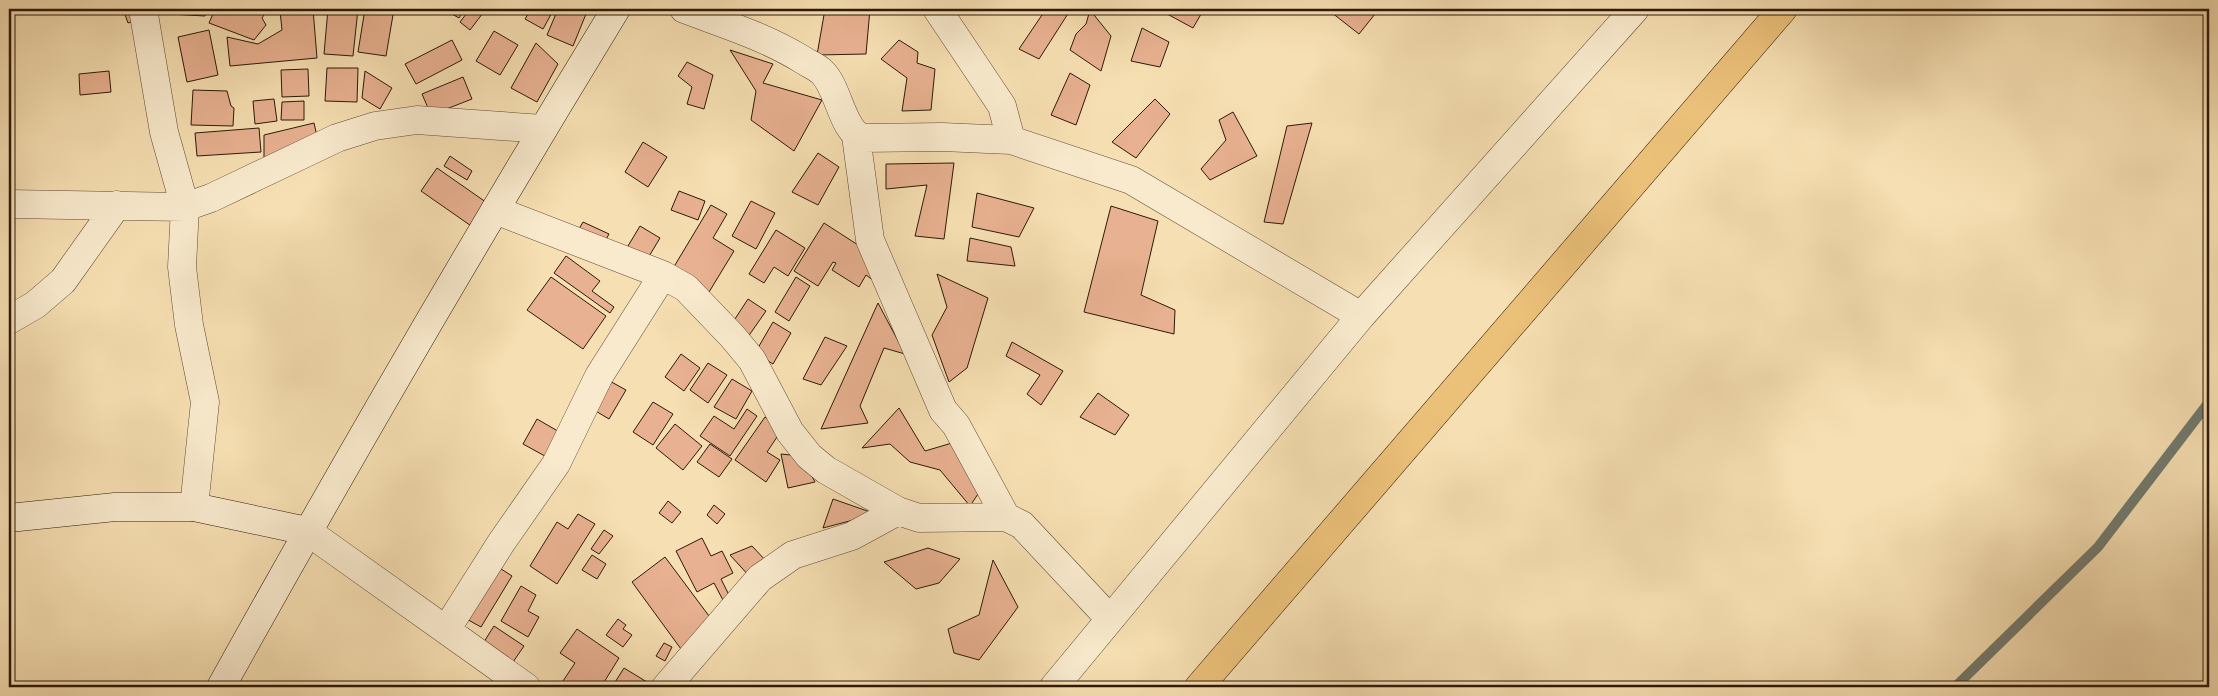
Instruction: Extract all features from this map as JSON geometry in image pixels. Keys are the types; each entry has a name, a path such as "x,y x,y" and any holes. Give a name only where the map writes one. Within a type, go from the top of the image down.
{"highway":[{"path":"1199,687 1783,9"}],"street":[{"path":"143,9 164,132 185,207 182,267 189,325 205,402 194,507"},
{"path":"221,687 307,531 495,210 616,9"},
{"path":"684,9 786,49 821,71 831,82 850,129 856,136 870,240 943,410 956,425 1006,517"},
{"path":"937,9 1002,106 1011,140"},
{"path":"1054,687 1361,316 1635,9"},
{"path":"9,204 185,207 211,198 338,138 375,126 417,120 543,129"},
{"path":"856,136 863,138 942,137 1011,140 1131,180 1361,316"},
{"path":"9,320 35,305 63,281 117,205"},
{"path":"495,210 663,275 686,288 702,303 752,360 790,432 810,456 826,470 898,511 919,518 1006,517 1022,525 1110,619"},
{"path":"446,630 501,543 556,464 599,376 663,275"},
{"path":"9,518 115,507 194,507 307,531 526,687"},
{"path":"666,687 760,578 778,564 793,555 852,536 898,511"}],"building":[{"path":"123,9 139,9 142,18 128,23"},
{"path":"171,9 206,9 205,16 170,14"},
{"path":"215,9 268,9 262,18 266,25 254,40 209,23"},
{"path":"313,9 317,58 230,66 227,37 258,44 282,30 280,11"},
{"path":"328,9 358,9 353,56 324,54"},
{"path":"365,9 394,9 386,56 358,52"},
{"path":"443,9 465,9 459,18"},
{"path":"470,9 486,9 470,30 460,22"},
{"path":"531,9 554,9 543,29 525,19"},
{"path":"558,9 588,9 573,46 547,35"},
{"path":"825,9 870,9 866,54 817,55"},
{"path":"1046,9 1071,9 1039,59 1019,49"},
{"path":"1158,9 1204,9 1193,28"},
{"path":"1327,9 1379,9 1359,34"},
{"path":"1090,10 1111,36 1101,71 1070,50 1076,34 1086,24"},
{"path":"1142,28 1169,42 1160,67 1131,61"},
{"path":"209,30 218,75 187,82 178,37"},
{"path":"494,31 518,45 500,75 476,61"},
{"path":"452,40 462,60 416,84 405,64"},
{"path":"899,40 918,52 917,63 935,69 931,110 902,111 907,78 881,59"},
{"path":"536,43 558,64 537,102 511,88"},
{"path":"730,50 773,64 763,83 822,100 794,151 751,120 756,91"},
{"path":"687,62 713,75 704,109 687,104 692,87 678,76"},
{"path":"327,68 358,68 357,102 325,101"},
{"path":"308,69 309,96 282,97 281,70"},
{"path":"109,71 111,92 80,95 79,74"},
{"path":"365,71 392,88 380,109 362,98"},
{"path":"1070,73 1090,85 1076,125 1051,115"},
{"path":"463,77 472,99 431,115 422,94"},
{"path":"193,90 227,91 231,106 234,108 233,126 191,125"},
{"path":"274,99 277,121 255,124 253,101"},
{"path":"1155,99 1170,114 1136,158 1112,142"},
{"path":"304,101 304,120 281,120 282,102"},
{"path":"1233,112 1257,156 1210,180 1201,169 1226,140 1219,120"},
{"path":"314,123 319,145 264,160 264,135"},
{"path":"1312,123 1283,224 1264,222 1287,126"},
{"path":"259,128 261,152 197,156 195,133"},
{"path":"643,142 667,157 648,187 625,172"},
{"path":"818,153 839,167 818,205 792,192"},
{"path":"450,156 472,171 467,180 444,166"},
{"path":"954,163 944,239 915,236 927,185 886,189 886,164"},
{"path":"437,168 493,207 477,230 421,191"},
{"path":"679,191 705,201 698,220 671,210"},
{"path":"977,193 1034,208 1019,237 972,227"},
{"path":"751,201 775,213 756,249 732,236"},
{"path":"711,205 727,214 713,238 734,251 706,297 669,275"},
{"path":"1111,206 1158,221 1141,295 1175,310 1174,334 1084,312"},
{"path":"583,222 609,234 603,245 576,234"},
{"path":"824,223 872,254 878,284 866,275 859,287 832,270 836,263 833,262 818,286 794,271"},
{"path":"640,226 660,238 645,263 625,251"},
{"path":"776,230 805,248 788,276 774,267 764,283 749,274"},
{"path":"970,238 1011,247 1015,266 967,261"},
{"path":"566,256 600,281 592,291 614,307 610,313 554,273"},
{"path":"937,274 988,298 967,368 949,382 932,335 947,307"},
{"path":"551,277 606,316 583,349 527,310"},
{"path":"796,277 810,286 789,321 775,312"},
{"path":"748,299 766,311 743,344 729,328"},
{"path":"878,303 905,354 884,348 860,406 868,423 821,429"},
{"path":"773,322 791,333 773,364 755,353"},
{"path":"825,337 847,346 821,385 803,379"},
{"path":"1012,342 1063,371 1041,405 1027,394 1040,375 1006,356"},
{"path":"681,354 700,368 684,391 665,377"},
{"path":"708,363 727,375 708,403 690,390"},
{"path":"606,379 626,390 609,419 589,407"},
{"path":"732,379 752,391 736,419 714,407"},
{"path":"1098,393 1129,415 1115,435 1080,417"},
{"path":"653,402 673,414 653,445 633,432"},
{"path":"899,408 925,451 952,443 978,494 970,506 940,470 910,462 890,444 862,448"},
{"path":"747,409 757,416 730,456 700,436 714,416 734,429"},
{"path":"765,417 783,428 767,452 780,460 766,482 735,460"},
{"path":"537,419 568,437 554,461 523,444"},
{"path":"675,424 702,446 683,470 656,448"},
{"path":"710,444 732,459 719,477 697,462"},
{"path":"781,454 801,456 815,482 788,488"},
{"path":"833,499 876,514 823,528"},
{"path":"668,501 681,512 672,523 659,513"},
{"path":"714,505 725,514 717,524 707,515"},
{"path":"578,514 595,524 557,584 530,566 557,522 568,529"},
{"path":"604,530 613,536 599,554 591,549"},
{"path":"702,538 711,556 722,551 733,573 721,579 732,601 725,604 714,583 697,592 676,551"},
{"path":"752,546 768,563 751,578 730,555"},
{"path":"928,548 960,559 939,583 916,589 884,562"},
{"path":"592,555 606,564 597,579 582,570"},
{"path":"665,557 715,624 681,649 632,582"},
{"path":"993,560 1018,607 979,660 954,653 948,629 979,615"},
{"path":"495,565 512,576 481,627 463,617"},
{"path":"521,586 536,595 528,611 539,617 528,637 501,621"},
{"path":"618,619 626,625 623,629 632,635 623,647 606,635"},
{"path":"494,626 524,646 511,665 482,645"},
{"path":"577,629 619,658 601,687 559,687 575,663 560,653"},
{"path":"664,643 672,647 665,661 656,656"},
{"path":"624,668 647,682 643,687 612,687"}],"waterway":[{"path":"1955,687 2098,547 2209,402"}]}
